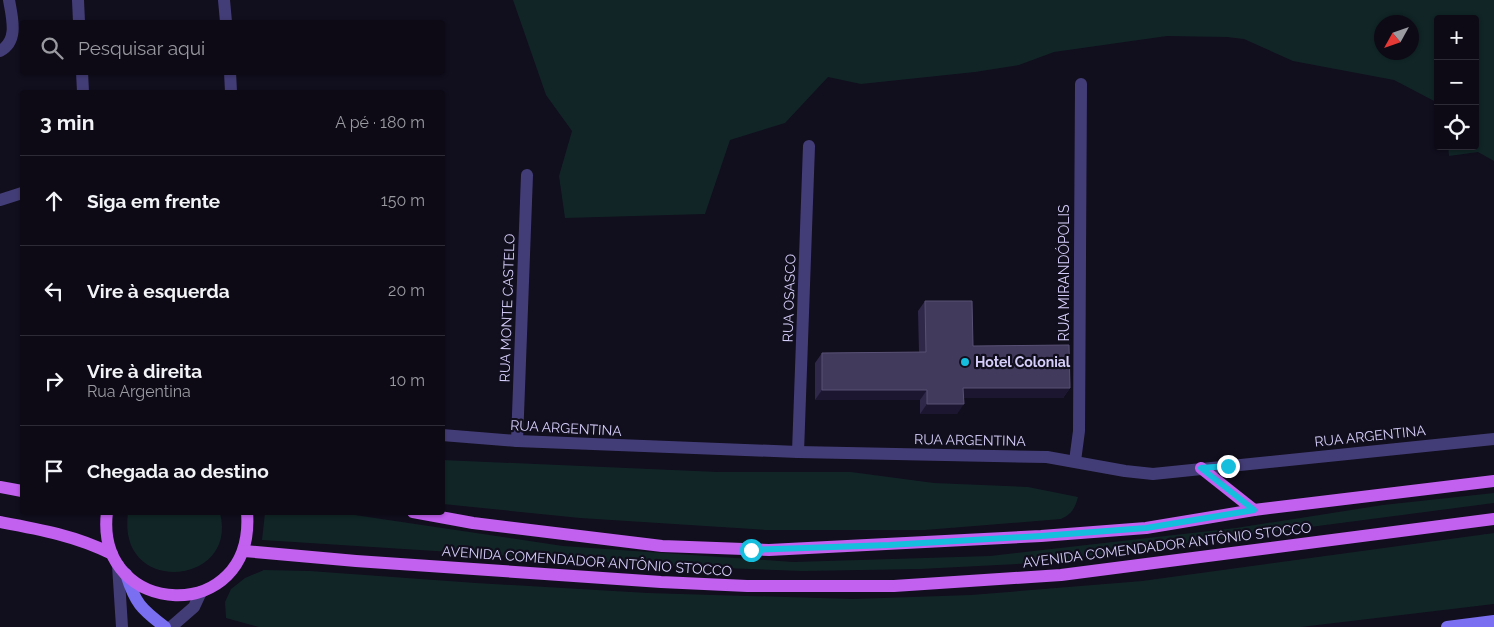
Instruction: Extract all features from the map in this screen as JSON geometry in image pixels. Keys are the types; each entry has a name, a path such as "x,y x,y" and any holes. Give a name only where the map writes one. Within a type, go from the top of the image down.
{"main road":[{"path":"1201,468 1254,510"},
{"name":"AVENIDA COMENDADOR ANTÔNIO STOCCO","path":"429,515 473,523 662,546 769,550 1041,536 1146,528 1254,510 1494,481"},
{"path":"0,487 20,491"},
{"path":"107,515 106,533 118,564"},
{"path":"0,522 45,530 94,545 118,564 139,586 155,593 172,597 190,596 201,592 223,580 235,567 244,551 248,532 247,515"},
{"name":"AVENIDA COMENDADOR ANTÔNIO STOCCO","path":"244,551 356,561 661,582 747,586 894,586 1061,575 1494,519"}],"street":[{"path":"0,51 4,49 14,33 10,0"},
{"path":"78,0 79,20"},
{"path":"224,0 226,20"},
{"path":"82,75 83,90"},
{"path":"230,75 231,90"},
{"name":"RUA MIRANDÓPOLIS","path":"1075,462 1078,431 1081,84"},
{"name":"RUA OSASCO","path":"798,452 809,146"},
{"name":"RUA MONTE CASTELO","path":"517,441 527,175"},
{"path":"0,200 20,194"},
{"name":"RUA ARGENTINA","path":"445,435 517,441 798,452 1047,457 1153,474 1494,439"},
{"path":"118,564 122,627"},
{"path":"118,564 137,602 145,612 165,627"},
{"path":"171,627 194,607 201,592"},
{"path":"1447,627 1494,621"}],"green space":[{"path":"513,0 1494,0 1494,161 1478,152 1449,156 1448,150 1479,150 1479,15 1434,15 1434,101 1394,80 1293,61 1244,39 1227,37 1167,36 1054,52 1019,65 975,72 861,84 828,77 785,123 730,140 705,214 565,218 559,176 572,131 546,95"},
{"path":"445,460 718,472 851,472 934,483 1028,487 1078,497 1073,510 1061,519 925,530 766,530 580,518 445,504"},
{"path":"1494,493 1494,503 1035,563 920,569 802,571 670,566 262,540 265,515 354,515 563,546 793,562 990,556 1236,528 1383,505"},
{"path":"128,515 220,515 221,537 212,556 196,567 177,572 157,569 140,559 129,540"},
{"path":"1494,533 1494,604 1301,627 259,627 226,618 225,602 231,589 245,578 264,570 310,571 648,593 853,599 971,595 1142,581"}],"building":[{"name":"Hotel Colonial","path":"925,301 972,301 973,346 1069,345 1070,388 963,388 964,404 927,404 927,390 822,390 822,353 926,352"}],"place":[{"name":"Hotel Colonial","path":"965,362"}],"route":[{"path":"751,550 889,545 1146,528 1254,510 1201,468 1228,466"}]}
